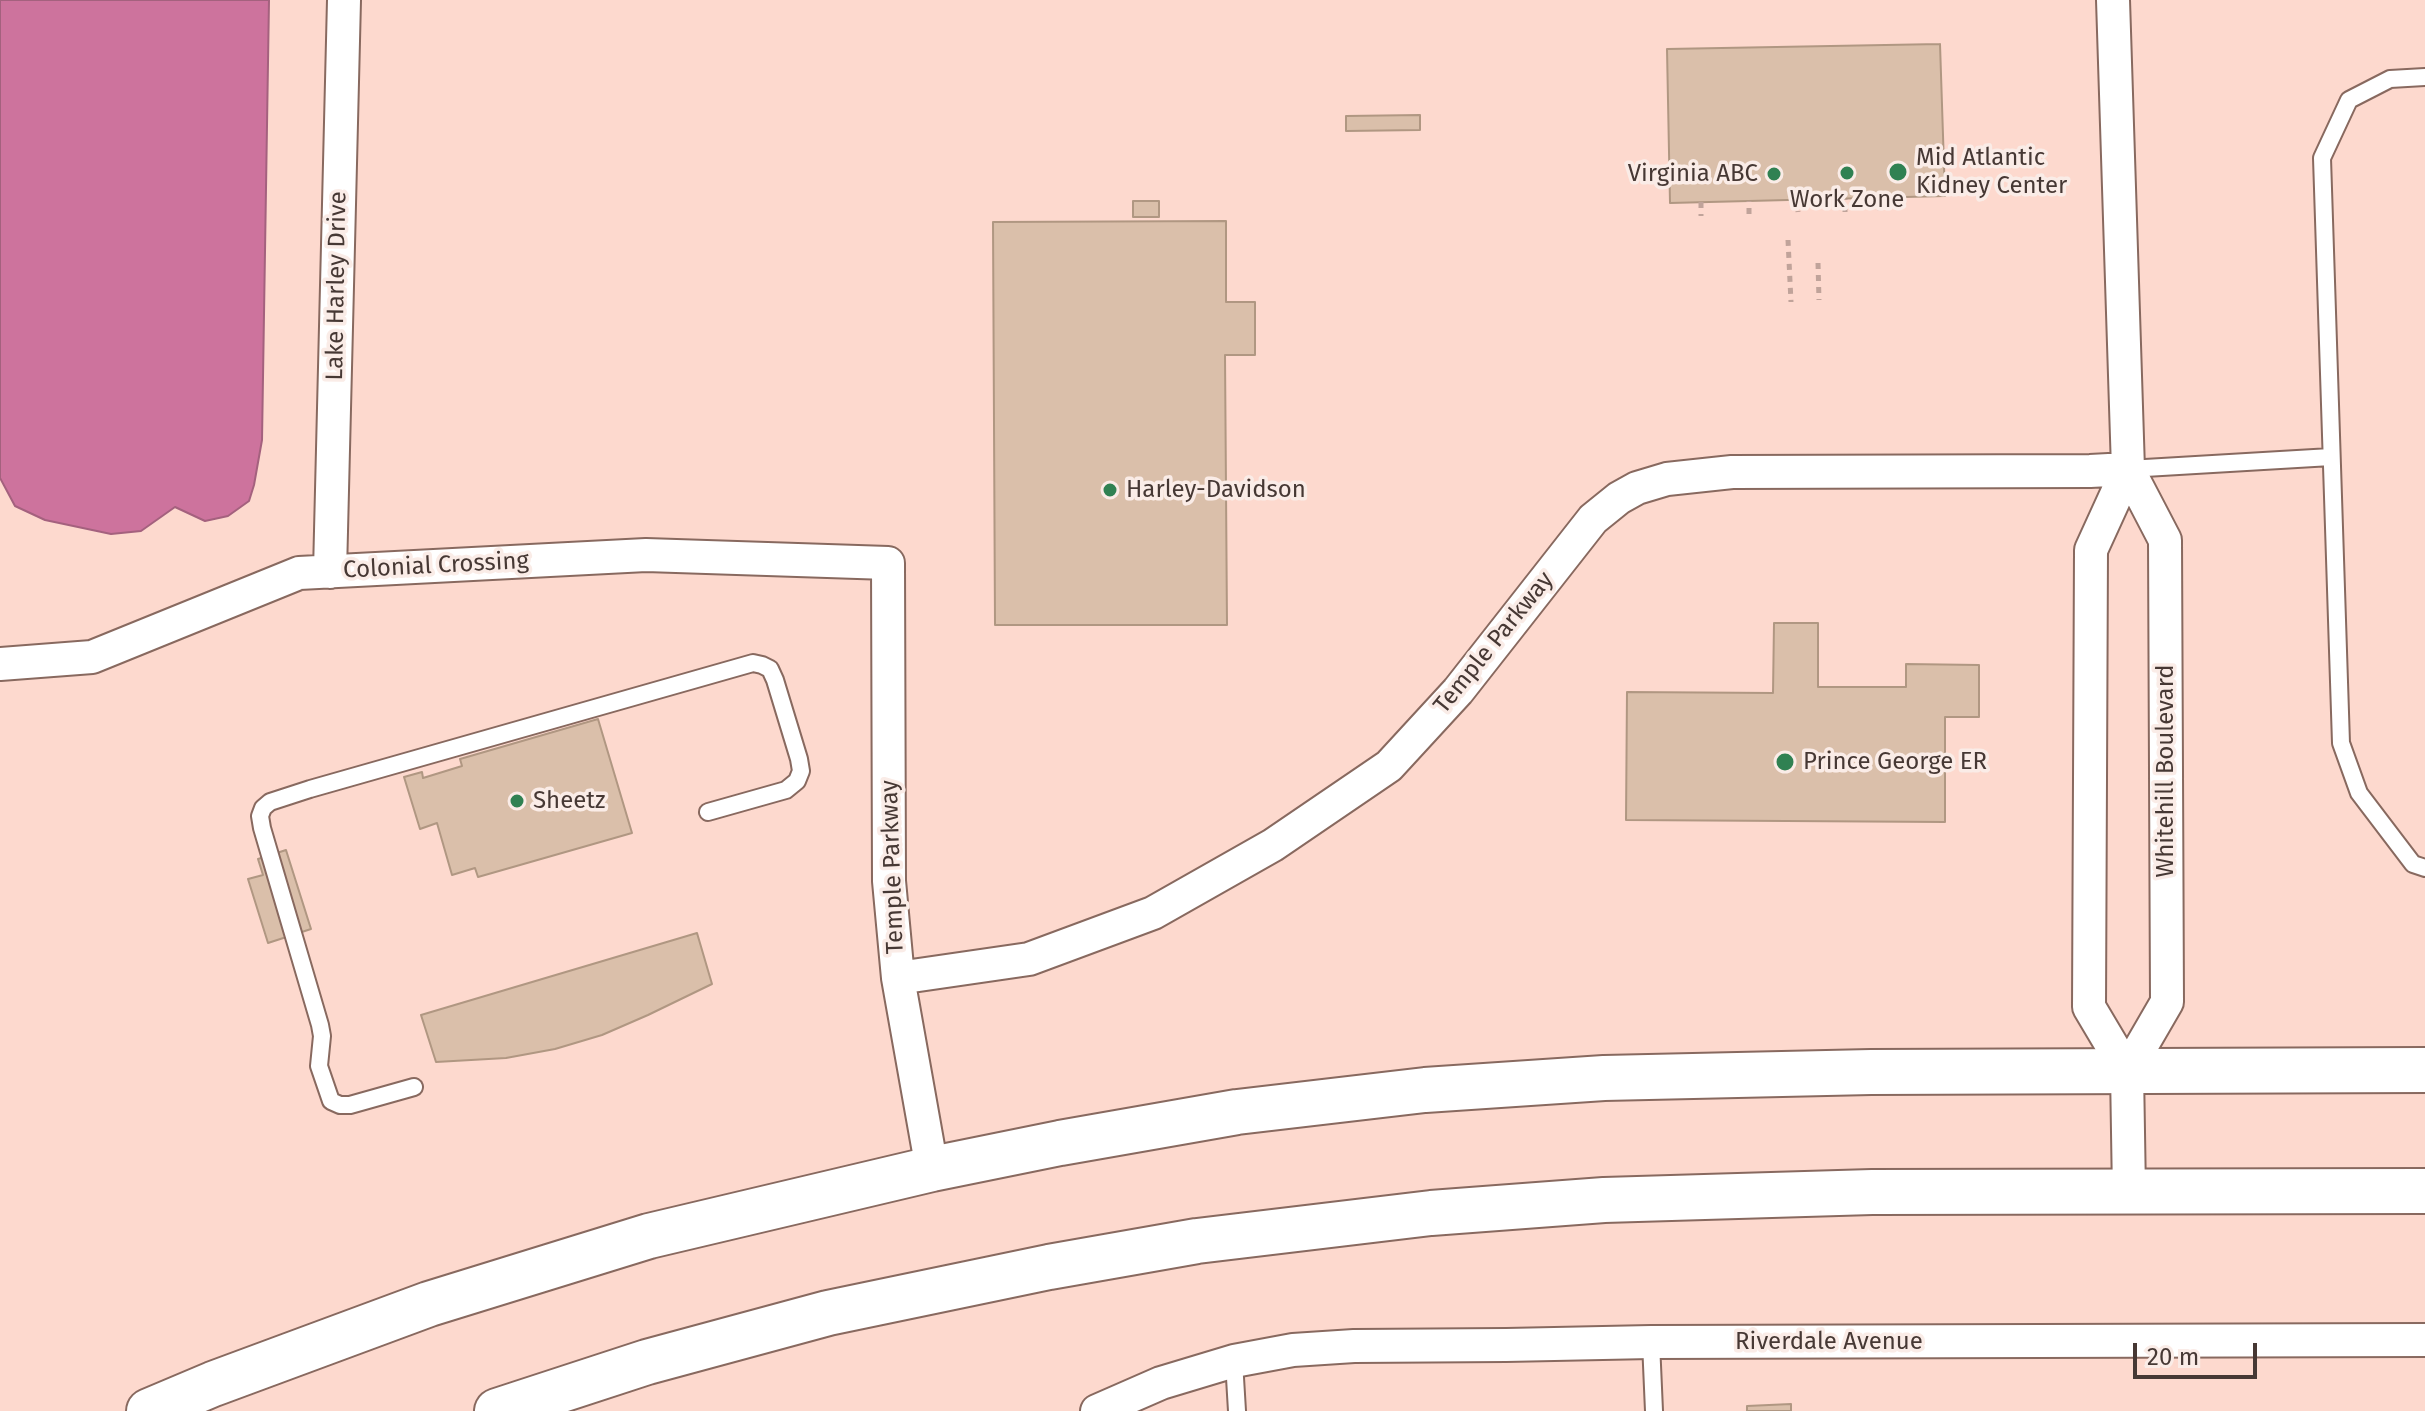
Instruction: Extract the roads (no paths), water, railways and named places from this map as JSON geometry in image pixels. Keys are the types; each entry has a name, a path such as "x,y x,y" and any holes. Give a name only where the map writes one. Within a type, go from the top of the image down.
{"main road":[{"path":"149,1411 429,1304 635,1240 932,1169 1237,1112 1425,1090 1604,1078 1871,1072 2425,1070"},
{"path":"497,1411 647,1362 828,1313 1049,1267 1197,1241 1431,1213 1604,1200 1872,1192 2425,1191"}],"street":[{"name":"Lake Harley Drive","path":"330,572 344,0"},
{"name":"Whitehill Boulevard","path":"2113,0 2128,469 2165,540 2167,1002 2127,1071"},
{"name":"Whitehill Boulevard","path":"2128,469 2091,550 2089,1007 2127,1071 2129,1193"},
{"name":"Temple Parkway","path":"898,978 1029,959 1153,913 1273,845 1389,766 1458,691 1593,519 1637,488 1667,479 1732,472 2128,469"},
{"name":"Colonial Crossing","path":"0,664 92,657 299,573 646,555 888,563"},
{"name":"Temple Parkway","path":"888,563 889,881 898,978 932,1169"},
{"name":"Riverdale Avenue","path":"1097,1411 1161,1383 1234,1361 1293,1350 1354,1346 2425,1340"}],"lane":[{"path":"2425,77 2390,79 2349,100 2322,158 2341,743 2359,793 2413,864 2425,868"},
{"path":"2128,469 2331,457"},
{"path":"414,1087 350,1105 331,1101 319,1066 320,1025 260,816 263,808 270,802 310,789 753,663 762,665 770,669 775,680 801,771 797,781 786,790 708,812"},
{"path":"1651,1342 1654,1411"},
{"path":"1234,1361 1237,1411"}],"place":[{"name":"Mid Atlantic Kidney Center","path":"1898,172"},
{"name":"Work Zone","path":"1847,173"},
{"name":"Virginia ABC","path":"1774,174"},
{"name":"Harley-Davidson","path":"1110,490"},
{"name":"Prince George ER","path":"1785,762"},
{"name":"Sheetz","path":"517,801"}]}
